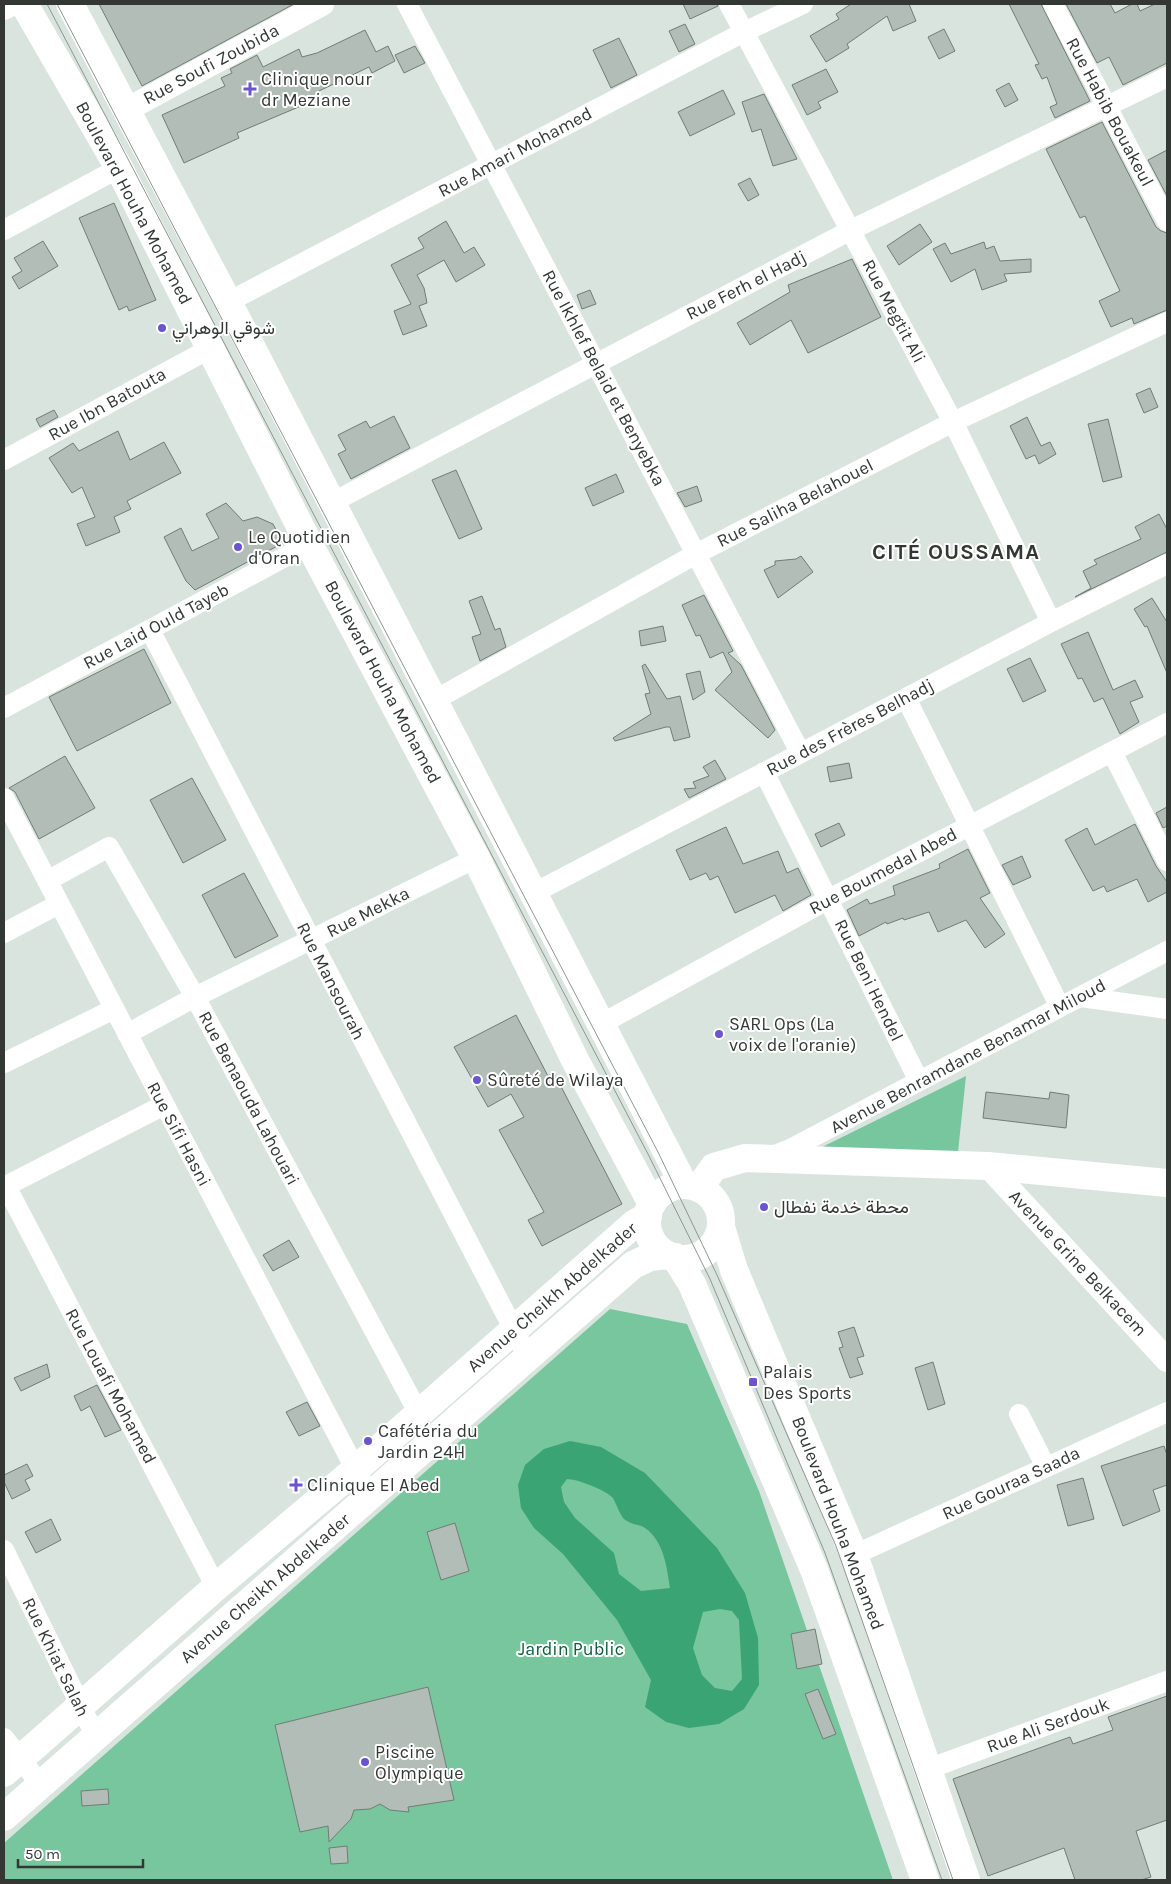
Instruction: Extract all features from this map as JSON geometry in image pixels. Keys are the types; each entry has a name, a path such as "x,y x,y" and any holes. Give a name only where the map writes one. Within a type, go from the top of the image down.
{"main road":[{"name":"Boulevard Houha Mohamed","path":"24,4 119,168 309,544 476,858 650,1210"},
{"name":"Boulevard Houha Mohamed","path":"70,4 228,302 601,1024 691,1186"},
{"path":"925,1880 815,1572 692,1284 671,1256 659,1248 652,1239 648,1228 650,1210 665,1191 691,1186 718,1165 745,1158 988,1166 1167,1184"},
{"path":"671,1256 690,1258 706,1251 714,1243 721,1227 718,1206 713,1198 691,1186"},
{"name":"Avenue Cheikh Abdelkader","path":"9,1757 81,1707 216,1587 419,1414 650,1210"},
{"name":"Boulevard Houha Mohamed","path":"721,1227 734,1270 854,1555 966,1880"},
{"name":"Avenue Cheikh Abdelkader","path":"4,1817 632,1265 650,1257 671,1256"}],"street":[{"path":"4,10 16,4"},
{"name":"Rue Soufi Zoubida","path":"126,110 322,4"},
{"name":"Rue Ikhlef Belaid et Benyebka","path":"407,4 800,752"},
{"name":"Rue Megtit Ali","path":"729,4 953,422 1051,622"},
{"name":"Rue Amari Mohamed","path":"228,302 744,32 803,4"},
{"name":"Rue Habib Bouakeul","path":"1053,4 1167,220"},
{"name":"Rue Ferh el Hadj","path":"331,503 851,230 1107,108 1167,77"},
{"path":"4,230 119,168"},
{"name":"Rue Saliha Belahouel","path":"433,701 696,554 953,422 1167,322"},
{"name":"Rue Ibn Batouta","path":"4,460 211,348"},
{"name":"Rue Laid Ould Tayeb","path":"4,708 309,544"},
{"name":"Rue des Frères Belhadj","path":"534,893 800,752 1167,564"},
{"name":"Rue Mansourah","path":"150,630 310,942 528,1357"},
{"path":"906,698 971,825 1060,1007"},
{"name":"Rue Boumedal Abed","path":"601,1024 829,898 1167,723"},
{"path":"1112,752 1167,861"},
{"name":"Rue Beni Hendel","path":"764,772 829,898 919,1081"},
{"name":"Rue Sifi Hasni","path":"4,798 370,1495"},
{"name":"Rue Benaouda Lahouari","path":"48,881 109,846 195,997 419,1414"},
{"name":"Rue Mekka","path":"127,1034 195,997 310,942 476,858"},
{"path":"4,933 59,904"},
{"name":"Avenue Benramdane Benamar Miloud","path":"767,1158 790,1149 1167,951"},
{"path":"1081,997 1167,1009"},
{"path":"4,1063 114,1009"},
{"path":"5,1186 164,1104"},
{"name":"Avenue Grine Belkacem","path":"988,1166 1167,1360"},
{"name":"Rue Louafi Mohamed","path":"5,1186 216,1587"},
{"name":"Rue Gouraa Saada","path":"854,1555 1167,1412"},
{"path":"1019,1414 1046,1467"},
{"name":"Rue Khiat Salah","path":"4,1550 96,1737"},
{"name":"Rue Ali Serdouk","path":"928,1769 1167,1681"},
{"path":"9,1757 41,1785"}],"green space":[{"path":"966,1076 958,1152 816,1150"},
{"name":"Jardin Public","path":"610,1309 687,1324 759,1491 893,1880 4,1880 4,1843"}],"shaded area":[{"path":"570,1441 601,1447 645,1473 717,1548 745,1593 758,1638 759,1685 744,1709 719,1724 689,1728 666,1722 645,1707 651,1680 617,1620 563,1554 534,1528 521,1508 518,1485 525,1465 544,1449","holes":["567,1479 591,1485 609,1495 613,1498 624,1519 645,1528 651,1533 664,1555 670,1588 641,1591 619,1574 614,1553 575,1518 564,1502 561,1487","720,1609 732,1611 739,1620 742,1679 732,1691 715,1688 702,1675 693,1648 703,1612"]}],"building":[{"path":"99,4 294,4 142,86"},
{"path":"683,4 717,4 718,6 690,19"},
{"path":"851,4 909,4 916,21 893,31 887,16 847,44 849,48 826,62 810,36 839,19 836,14"},
{"path":"1009,4 1041,4 1090,101 1055,118 1050,107 1057,104 1047,77 1042,79 1035,65 1039,64"},
{"path":"1066,4 1110,4 1115,13 1132,4 1137,4 1140,11 1155,4 1167,4 1167,63 1123,85 1109,57 1097,63"},
{"path":"685,24 695,44 679,52 669,31"},
{"path":"944,29 955,51 939,59 928,37"},
{"path":"365,30 376,52 388,46 395,61 372,73 369,67 319,91 320,95 301,106 237,133 239,138 184,163 162,115 225,86 221,78 232,73 230,69 257,55 263,67 299,49 302,57 317,53"},
{"path":"619,38 637,75 611,88 593,50"},
{"path":"415,46 425,63 404,73 395,55"},
{"path":"826,69 838,92 818,102 821,108 807,115 792,85"},
{"path":"1009,83 1018,100 1005,107 996,90"},
{"path":"723,90 735,114 690,136 678,112"},
{"path":"764,94 797,159 773,166 761,129 752,132 742,102"},
{"path":"1102,122 1156,227 1167,233 1167,310 1134,324 1132,318 1111,327 1099,301 1120,291 1085,216 1080,218 1046,149"},
{"path":"1167,150 1167,196 1148,160"},
{"path":"750,178 759,195 748,201 738,184"},
{"path":"114,203 156,300 129,311 127,306 119,310 79,218"},
{"path":"446,221 464,253 474,247 485,265 456,282 444,260 417,275 424,288 427,303 419,306 427,326 403,335 394,311 411,304 391,265 424,248 418,238"},
{"path":"920,224 932,242 899,265 887,246"},
{"path":"43,241 58,266 19,289 12,277 22,271 14,258"},
{"path":"984,242 986,249 994,246 1000,261 1031,259 1031,272 1004,274 1007,281 982,290 975,269 951,282 933,249 945,243 951,254"},
{"path":"852,259 881,317 808,353 791,320 750,345 737,323 790,292 788,285"},
{"path":"590,290 596,304 582,309 577,295"},
{"path":"1150,388 1158,407 1144,413 1136,394"},
{"path":"54,410 58,417 40,427 36,419"},
{"path":"394,416 410,448 351,479 338,454 346,450 338,435 366,421 370,428"},
{"path":"1027,417 1041,446 1050,442 1056,454 1039,464 1035,455 1026,459 1010,426"},
{"path":"1108,419 1122,477 1103,482 1088,424"},
{"path":"118,431 130,460 164,442 181,473 127,501 131,509 114,517 120,532 86,546 77,524 95,517 82,487 72,493 49,458 73,443 79,451"},
{"path":"456,470 482,529 459,539 432,480"},
{"path":"616,474 624,492 593,506 585,488"},
{"path":"697,486 702,501 685,507 677,493"},
{"name":"Le Quotidien d'Oran","path":"226,503 243,521 257,517 273,524 283,543 195,590 186,581 164,537 181,528 192,551 219,538 206,514"},
{"path":"1159,514 1167,529 1167,552 1075,597 1091,588 1083,571 1097,564 1094,560 1141,539 1135,527"},
{"path":"801,556 813,572 778,598 764,570 775,565 775,561 796,559"},
{"path":"704,595 733,651 728,653 741,665 775,730 768,738 715,690 732,672 723,652 710,658 700,635 696,636 682,605"},
{"path":"482,596 495,630 500,628 506,647 480,661 472,637 481,634 469,601"},
{"path":"1152,598 1167,622 1167,673 1147,626 1145,627 1134,609"},
{"path":"663,626 666,641 641,646 639,631"},
{"path":"1088,632 1113,690 1135,680 1143,697 1130,702 1139,722 1120,734 1103,698 1094,702 1082,678 1078,679 1061,644"},
{"path":"144,649 171,703 77,751 49,697"},
{"path":"1030,658 1046,691 1023,702 1007,669"},
{"path":"645,664 667,699 680,696 690,737 674,741 670,727 666,727 615,741 613,738 651,714 645,694 650,693 642,666"},
{"path":"700,671 705,692 693,700 686,674"},
{"path":"65,756 95,808 39,839 15,792 9,788"},
{"path":"715,760 726,779 689,798 684,789 696,788 693,782 709,776 703,767"},
{"path":"849,763 852,778 830,782 827,767"},
{"path":"192,778 226,840 183,863 150,800"},
{"path":"1167,807 1167,826 1163,828 1156,813"},
{"path":"839,823 845,835 821,847 815,834"},
{"path":"1135,824 1156,866 1167,882 1167,892 1148,902 1137,879 1107,892 1104,886 1093,891 1065,840 1087,828 1095,845"},
{"path":"726,827 743,864 778,851 787,873 798,868 811,895 783,911 775,895 735,913 718,876 710,880 706,873 690,880 676,850"},
{"path":"968,849 990,893 980,898 1005,934 985,948 966,920 938,932 929,912 887,924 886,922 859,936 847,910 867,899 870,904 895,895 893,886 940,868 939,864"},
{"path":"1022,856 1031,877 1013,885 1002,865"},
{"path":"244,873 278,936 235,958 202,895"},
{"path":"516,1015 548,1076 554,1073 622,1204 542,1246 528,1220 544,1212 499,1130 524,1117 511,1094 488,1107 454,1047"},
{"path":"986,1092 1049,1099 1050,1092 1069,1095 1066,1128 983,1118"},
{"path":"289,1240 299,1257 273,1271 263,1255"},
{"path":"854,1327 864,1356 857,1358 863,1374 850,1378 839,1348 843,1347 838,1332"},
{"path":"933,1362 945,1404 928,1410 915,1368"},
{"path":"47,1364 50,1377 21,1391 14,1378"},
{"path":"97,1385 121,1430 105,1437 90,1406 81,1411 74,1396"},
{"path":"307,1402 320,1426 299,1436 286,1412"},
{"path":"1164,1446 1167,1455 1167,1485 1153,1490 1160,1511 1123,1526 1101,1466"},
{"path":"27,1464 33,1476 25,1480 30,1490 12,1499 4,1482 4,1475"},
{"path":"1083,1478 1094,1519 1068,1526 1057,1485"},
{"path":"51,1519 61,1540 36,1553 25,1532"},
{"path":"455,1523 469,1571 441,1580 427,1532"},
{"path":"815,1629 822,1664 797,1669 791,1634"},
{"name":"Piscine Olympique","path":"428,1687 454,1800 408,1807 409,1812 390,1810 380,1804 370,1809 354,1810 351,1819 329,1842 328,1826 300,1832 275,1725"},
{"path":"818,1689 836,1734 823,1739 805,1694"},
{"path":"1167,1696 1167,1820 1136,1831 1151,1877 1141,1880 1075,1880 1064,1848 988,1876 953,1779 1070,1737 1073,1744 1113,1730 1108,1717"},
{"path":"108,1789 109,1804 82,1806 81,1791"},
{"path":"347,1846 348,1863 331,1864 329,1848"}],"tram line":[{"path":"47,4 649,1156 710,1279 825,1553 942,1880"},
{"path":"57,4 658,1152 717,1275 836,1546 953,1880"}],"place":[{"name":"Clinique nour dr Meziane","path":"250,89"},
{"name":"شوقي الوهراني","path":"162,328"},
{"name":"Le Quotidien d'Oran","path":"238,547"},
{"name":"SARL Ops (La voix de l'oranie)","path":"719,1034"},
{"name":"Sûreté de Wilaya","path":"477,1080"},
{"name":"محطة خدمة نفطال","path":"764,1207"},
{"name":"Palais Des Sports","path":"753,1382"},
{"name":"Cafétéria du Jardin 24H","path":"368,1441"},
{"name":"Clinique El Abed","path":"296,1485"},
{"name":"Piscine Olympique","path":"365,1762"}],"district":[{"name":"CITÉ OUSSAMA","path":"956,552"}]}
